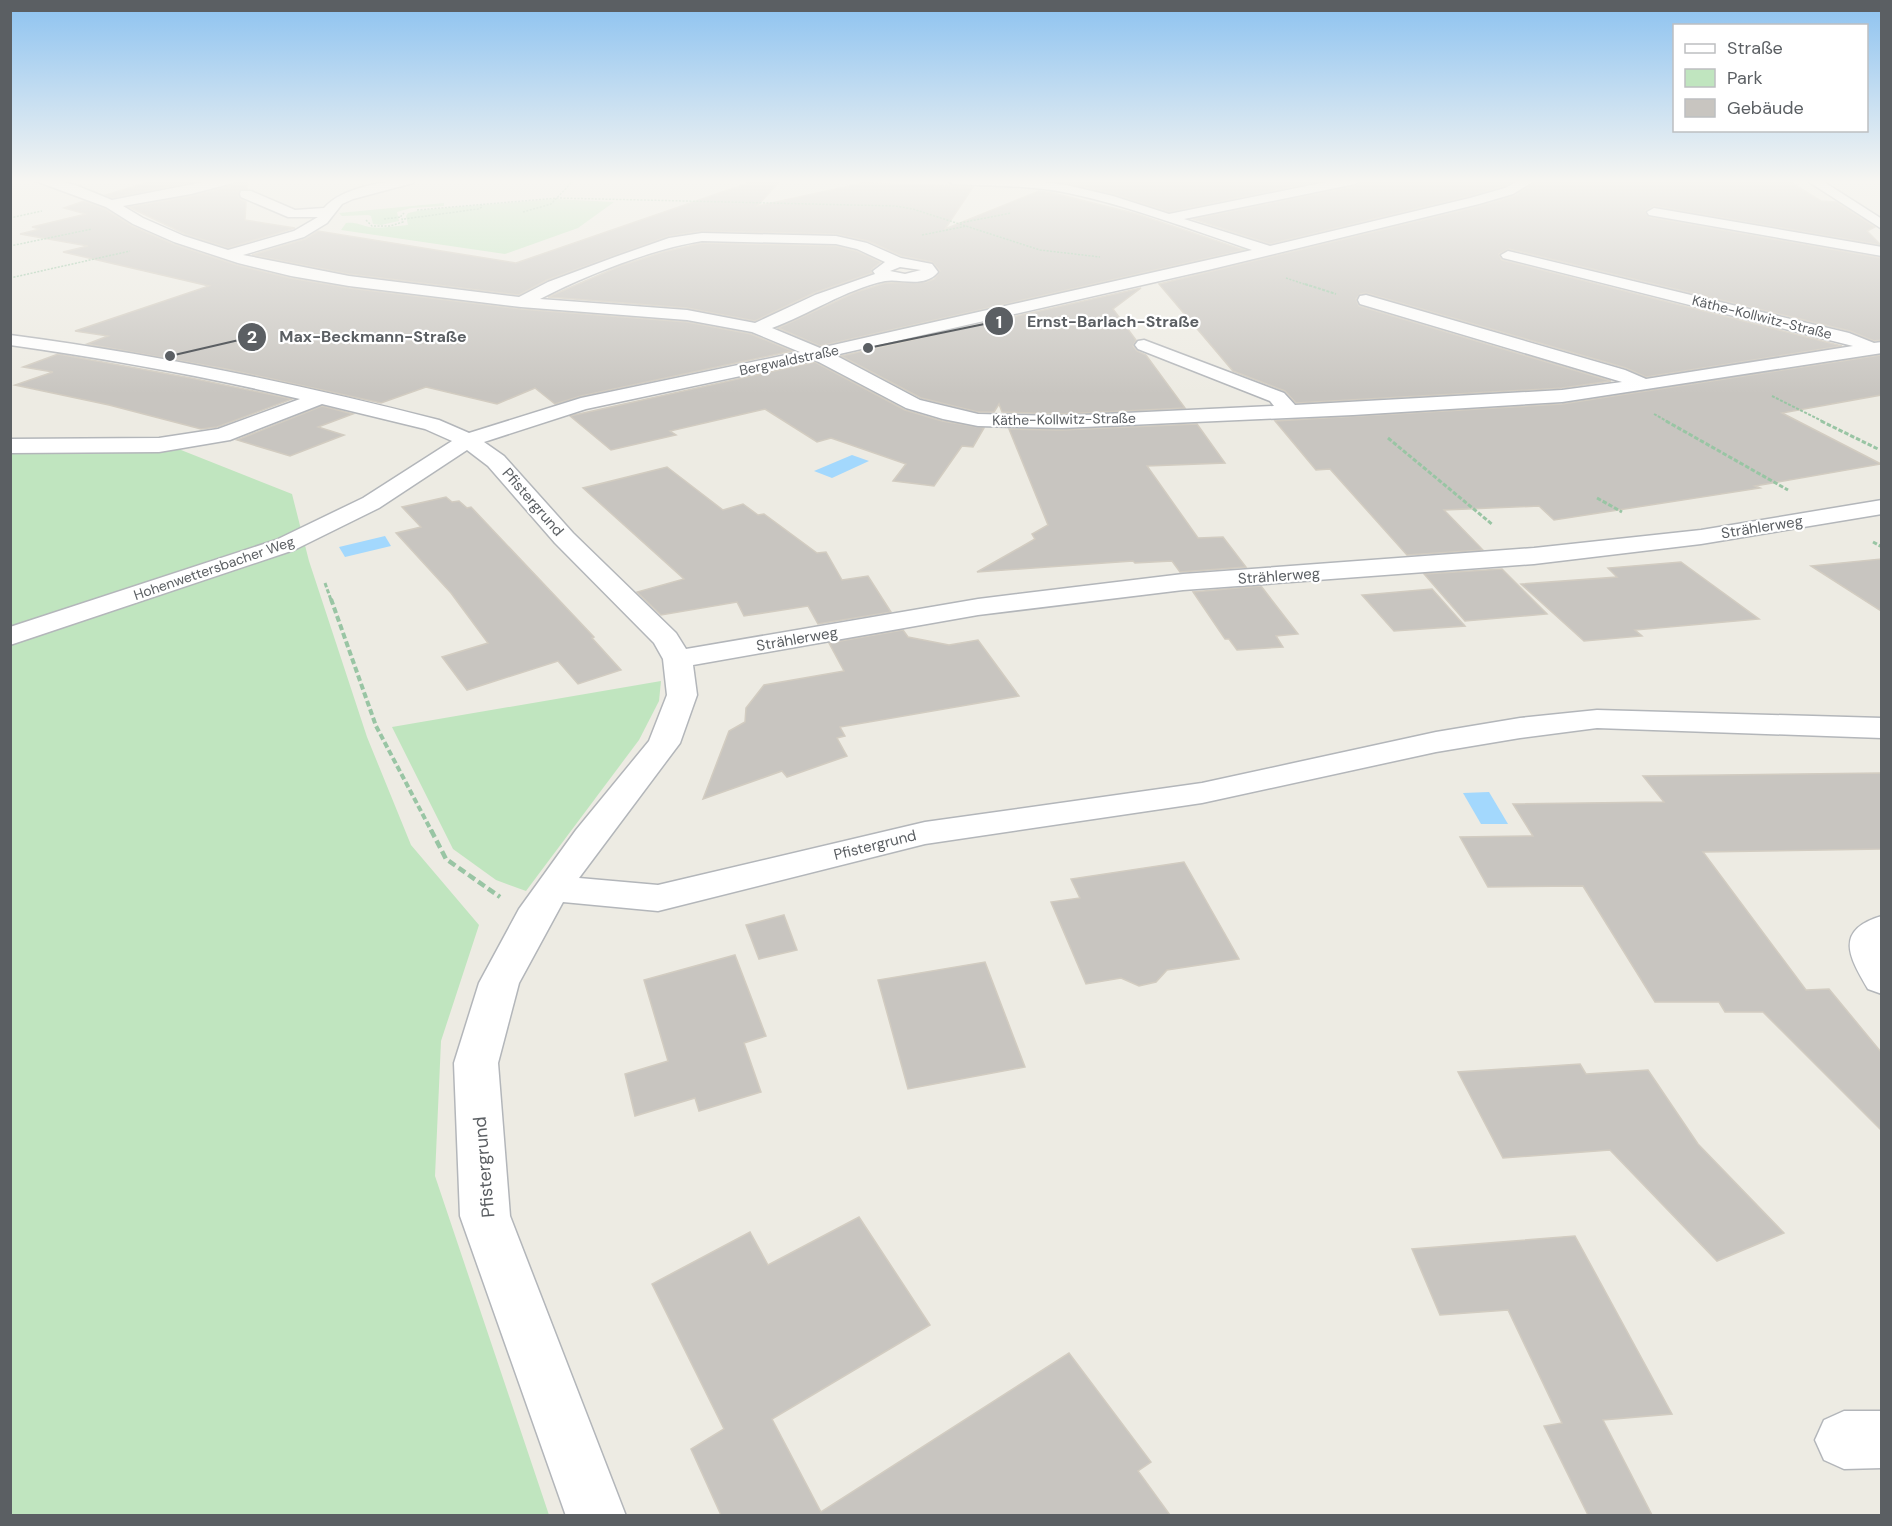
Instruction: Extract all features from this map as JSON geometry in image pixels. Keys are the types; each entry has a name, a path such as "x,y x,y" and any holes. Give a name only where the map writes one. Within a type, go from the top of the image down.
{"street":[{"name":"Käthe-Kollwitz-Straße","path":"215,251 291,271 349,281 521,302 687,315 756,328 803,346 913,404 950,416 978,420 1062,422 1499,401 1611,390 1878,347"},
{"path":"225,255 239,251"},
{"path":"521,302 554,285 645,251"},
{"path":"756,328 820,298 885,276 913,277 930,272 927,267 920,264 898,262 874,251"},
{"name":"Bergwaldstraße","path":"468,440 581,404 817,354 1269,251"},
{"name":"Käthe-Kollwitz-Straße","path":"1508,255 1878,347"},
{"path":"885,276 882,269 898,262"},
{"path":"1366,300 1618,374 1644,385"},
{"name":"Pfistergrund","path":"10,340 99,352 233,377 432,424 468,440 496,461 564,538 666,639 678,659 682,696 664,743 545,898 499,983 476,1063 485,1216 596,1515"},
{"path":"1144,345 1277,397 1289,411"},
{"path":"10,446 159,445 222,435 320,398"},
{"name":"Hohenwettersbacher Weg","path":"10,637 285,545 371,502 468,440"},
{"name":"Strählerweg","path":"678,659 978,607 1183,582 1534,556 1701,537 1881,507"},
{"name":"Pfistergrund","path":"545,898 658,898 925,833 1202,793 1437,742 1520,728 1598,719 1881,728"},
{"path":"1881,930 1870,940 1868,953 1881,979"}],"path":[{"path":"10,278 89,261"},
{"path":"1228,261 1340,295 1366,300"},
{"path":"1714,373 1747,390 1758,388 1878,449"},
{"path":"1611,390 1777,483"},
{"path":"1353,409 1484,519"},
{"path":"325,583 376,726 446,859 495,895 545,898"}],"green space":[{"path":"486,251 513,251 505,254"},
{"path":"1229,251 1253,251 895,332 887,328"},
{"path":"176,448 292,494 309,561 367,737 411,845 479,925 441,1041 435,1176 549,1515 11,1515 10,449"},
{"path":"661,681 659,701 639,740 526,891 496,880 453,849 392,727"}],"water":[{"path":"852,455 869,461 832,478 814,471"},
{"path":"385,536 391,546 345,557 339,547"},
{"path":"1489,792 1508,824 1481,824 1463,793"}],"building":[{"path":"195,251 237,265 290,278 349,288 521,309 687,322 751,334 792,351 581,396 555,404 535,388 497,404 426,387 381,403 226,369 87,344 108,336 75,331 209,286 63,252"},
{"path":"265,251 443,251 516,263 550,251 627,251 547,280 519,295 349,274 252,255"},
{"path":"856,251 881,262 872,269 872,273 814,293 755,321 687,308 548,297 620,266 663,252"},
{"path":"891,251 1239,251 820,346 778,328 856,292 885,283 926,282 934,279 940,271 932,262 902,256"},
{"path":"1294,251 1505,251 1499,254 1502,260 1842,346 1646,377 1626,368 1366,293 1360,294 1356,299 1359,306 1611,381 1562,388 1296,403 1285,391 1233,371 1159,284"},
{"path":"1518,251 1843,251 1881,258 1881,340 1874,341 1850,331"},
{"path":"1141,288 1113,309 1136,340 1133,346 1137,351 1146,355 1185,408 1062,414 1002,412 999,404 994,412 978,412 921,398 841,356"},
{"path":"58,354 292,399 217,427 201,429 109,405 15,385 53,372 23,367"},
{"path":"1881,355 1881,395 1782,413 1881,464 1755,486 1760,488 1554,520 1539,506 1444,510 1483,550 1407,555 1330,469 1316,470 1275,421 1562,404"},
{"path":"815,362 905,410 942,421 984,428 973,447 962,446 934,486 893,481 906,464 831,438 817,442 765,409 670,431 676,435 611,450 570,416"},
{"path":"322,406 353,414 318,427 344,435 290,456 237,440"},
{"path":"1197,424 1225,463 1147,466 1198,538 1223,537 1246,567 1180,572 1172,561 1135,563 1133,561 977,572 1035,539 1032,534 1048,525 1009,429 1062,430"},
{"path":"667,467 723,510 743,504 758,515 764,514 817,553 826,552 842,580 868,576 891,612 818,624 808,606 744,616 737,602 661,615 637,592 684,579 583,488"},
{"path":"446,497 452,502 459,501 467,508 471,507 594,637 592,638 621,670 578,684 558,661 467,690 442,657 488,643 451,593 396,533 421,527 402,507"},
{"path":"1881,559 1881,611 1811,566"},
{"path":"1681,562 1759,619 1635,630 1642,636 1584,641 1521,584 1617,577 1608,568"},
{"path":"1502,569 1547,614 1465,621 1424,574"},
{"path":"1261,586 1298,634 1276,636 1283,647 1237,650 1229,639 1225,639 1193,592"},
{"path":"1432,589 1465,626 1394,631 1362,595"},
{"path":"903,630 908,637 949,645 978,640 1019,696 840,727 845,736 837,738 847,756 787,777 782,771 703,799 729,731 745,722 746,708 764,685 844,671 829,643"},
{"path":"1881,773 1881,849 1703,852 1806,990 1829,989 1881,1052 1881,1130 1763,1012 1725,1012 1719,1002 1655,1002 1583,886 1488,887 1460,837 1533,836 1513,804 1664,802 1643,776"},
{"path":"1184,862 1239,959 1167,970 1156,982 1139,986 1121,978 1086,984 1051,902 1080,898 1071,879"},
{"path":"784,915 797,950 759,959 746,925"},
{"path":"735,955 766,1036 744,1043 761,1092 699,1111 695,1098 635,1116 625,1074 668,1061 644,980"},
{"path":"985,962 1025,1067 908,1089 878,980"},
{"path":"1580,1064 1586,1074 1648,1070 1698,1144 1784,1233 1717,1261 1610,1150 1503,1158 1458,1072"},
{"path":"859,1217 930,1325 772,1419 821,1512 1069,1353 1151,1462 1138,1471 1170,1515 721,1515 691,1449 724,1429 652,1284 750,1232 768,1265"},
{"path":"1575,1236 1672,1414 1603,1420 1652,1515 1588,1515 1544,1426 1562,1423 1508,1310 1440,1315 1412,1249"}],"place":[{"name":"Ernst-Barlach-Straße","path":"868,348"},
{"name":"Max-Beckmann-Straße","path":"170,356"}]}
